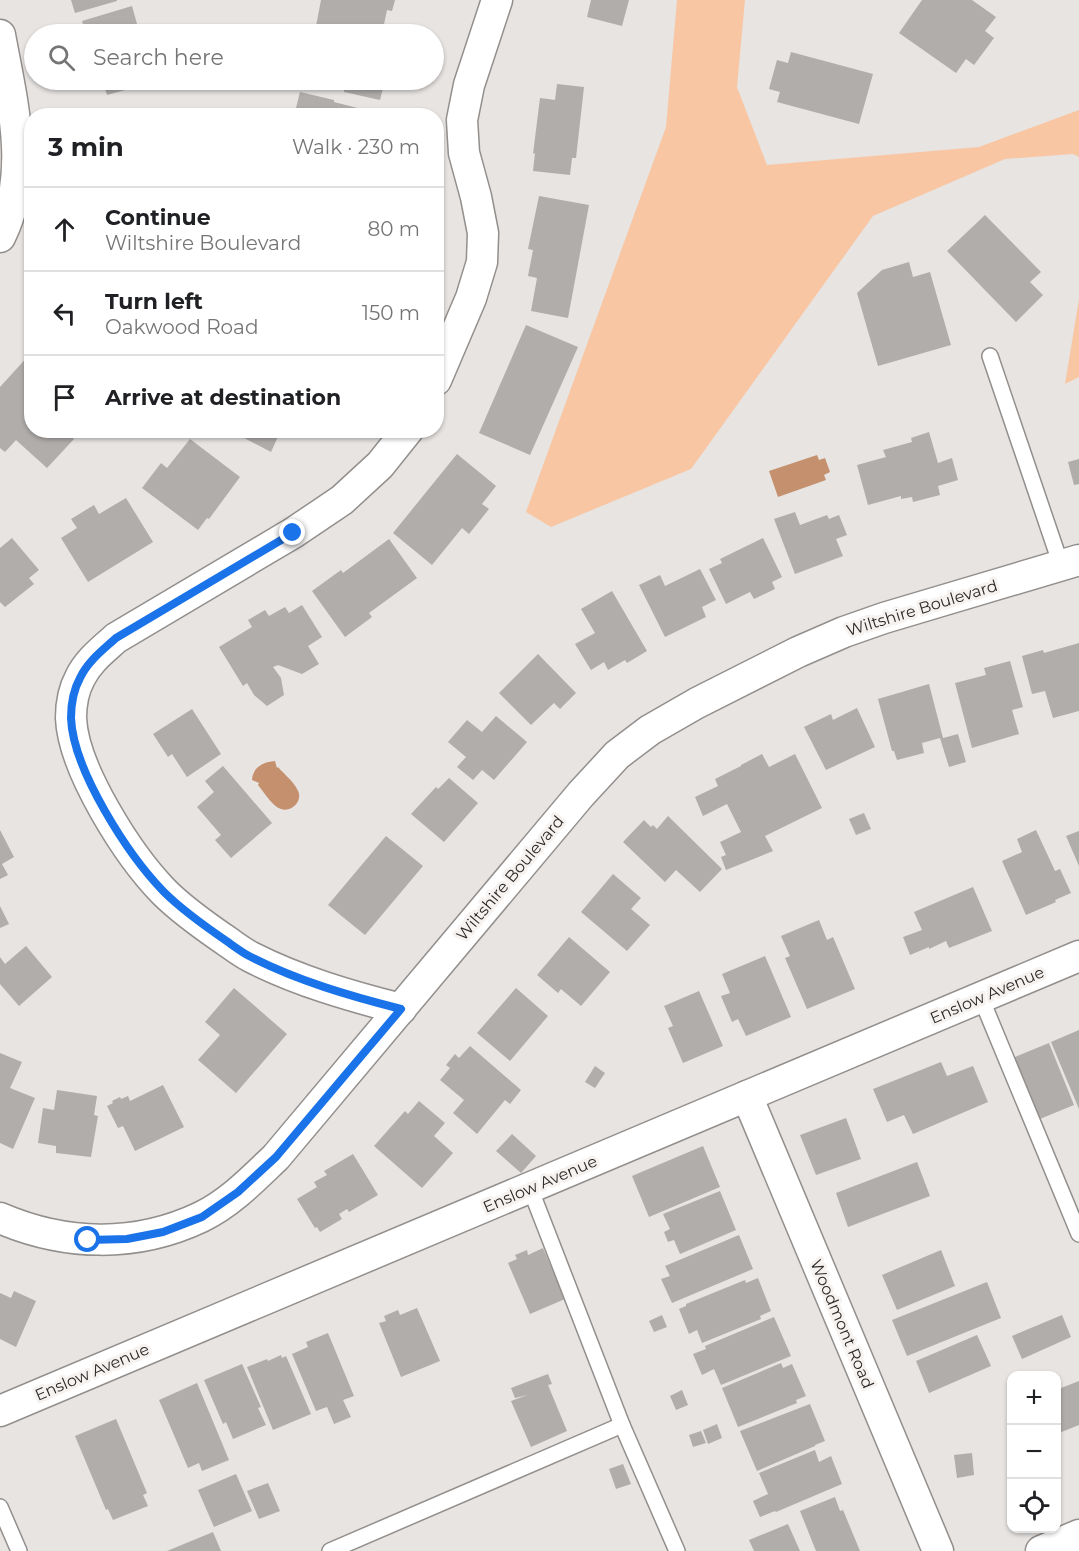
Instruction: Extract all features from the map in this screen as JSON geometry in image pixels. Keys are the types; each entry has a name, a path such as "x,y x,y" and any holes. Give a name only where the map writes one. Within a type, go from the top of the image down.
{"street":[{"path":"444,361 471,298 482,262 483,233 464,153 462,120 469,85 497,0"},
{"path":"0,35 17,132 18,165 13,201 0,237"},
{"path":"401,1009 298,978 249,956 203,926 164,892 128,849 98,796 81,760 74,739 71,716 80,677 94,657 116,638 293,533 342,500 380,465 402,438"},
{"name":"Wiltshire Boulevard","path":"0,1218 56,1236 88,1240 127,1239 163,1232 202,1217 238,1192 276,1157 581,794 617,755 650,730 697,703 798,652 844,632 1070,563"},
{"name":"Enslow Avenue","path":"0,1411 1079,956"},
{"name":"Woodmont Road","path":"747,1096 938,1551"},
{"path":"1041,1551 1079,1535"}],"lane":[{"path":"990,356 1070,563"},
{"path":"981,998 1079,1234"},
{"path":"530,1188 622,1425 676,1551"},
{"path":"330,1551 622,1425"},
{"path":"0,1507 19,1551"}],"shaded area":[{"path":"677,0 745,0 737,87 767,165 979,147 1079,110 1079,157 1073,154 1005,159 873,216 691,469 551,527 526,512 666,127"},
{"path":"1079,299 1079,377 1065,384"},
{"path":"817,455 819,460 825,458 830,472 824,475 826,480 778,497 769,471"},
{"path":"275,761 277,768 291,780 299,793 298,801 290,809 281,809 274,805 258,785 259,783 252,780 259,766"}],"building":[{"path":"71,0 117,0 117,1 75,13"},
{"path":"321,0 395,0 392,11 387,10 384,24 316,24"},
{"path":"591,0 629,0 622,26 587,17"},
{"path":"922,0 972,0 996,17 985,31 994,38 974,65 966,59 956,73 899,33"},
{"path":"132,6 137,24 83,24 82,21"},
{"path":"791,52 873,74 859,124 777,102 780,92 769,89 777,60 788,63"},
{"path":"557,84 584,87 576,158 572,158 570,175 533,171 540,98 555,100"},
{"path":"105,90 125,90 107,95"},
{"path":"344,90 382,90 380,100 344,92"},
{"path":"300,92 358,108 296,108"},
{"path":"539,196 589,205 568,318 531,311 537,278 528,276 533,250 528,249"},
{"path":"985,215 1041,272 1030,282 1043,295 1016,322 947,251"},
{"path":"909,262 913,277 930,272 951,345 878,366 857,293 882,270"},
{"path":"526,325 578,347 530,455 479,433"},
{"path":"24,361 24,438 74,439 47,468 16,440 5,452 0,448 0,387"},
{"path":"929,432 938,463 952,458 958,480 938,486 940,495 913,502 912,497 901,499 901,496 868,505 857,465 886,457 883,450 912,442 911,438"},
{"path":"244,438 277,438 271,452"},
{"path":"190,439 240,477 198,530 142,488 161,463 167,468"},
{"path":"457,454 496,486 482,504 489,509 469,534 462,528 432,565 393,533"},
{"path":"1079,459 1079,484 1074,485 1068,462"},
{"path":"126,498 153,542 88,582 61,538 77,528 71,519 94,505 99,514"},
{"path":"795,512 800,525 827,515 829,519 839,515 847,535 836,539 843,556 795,574 774,519"},
{"path":"12,538 39,570 29,578 34,584 5,607 0,602 0,548"},
{"path":"763,538 782,577 772,582 775,589 754,599 750,592 726,604 709,569 722,563 720,559"},
{"path":"389,539 417,578 369,613 372,617 345,637 312,591 341,570 343,573"},
{"path":"700,569 716,600 702,607 706,617 665,637 639,585 660,575 665,586"},
{"path":"612,591 647,651 627,663 625,660 608,670 604,662 591,670 575,644 595,633 581,609"},
{"path":"302,605 322,637 308,646 319,664 302,674 278,665 273,667 281,678 284,695 267,706 254,695 247,683 243,686 219,647 252,627 248,620 265,610 269,616 285,607 289,613"},
{"path":"1079,643 1079,711 1053,718 1045,691 1032,694 1022,656 1043,650 1044,653"},
{"path":"538,654 576,693 560,709 554,703 531,725 499,693"},
{"path":"1010,661 1023,707 1012,710 1019,734 972,748 955,683 986,675 984,668"},
{"path":"929,684 943,738 958,734 966,762 949,767 940,738 922,743 924,753 897,760 892,751 878,699"},
{"path":"857,708 875,747 826,770 804,727 831,714 833,720"},
{"path":"192,709 221,754 187,777 172,754 168,757 153,734"},
{"path":"496,716 527,742 494,780 482,770 473,780 457,767 466,757 448,742 467,720 482,732"},
{"path":"762,754 769,767 795,754 822,808 765,836 773,851 726,870 721,857 726,855 720,842 741,832 727,804 703,816 695,797 718,786 715,779"},
{"path":"223,766 272,823 231,858 215,840 221,835 197,807 214,792 205,781"},
{"path":"449,778 478,803 444,842 411,814 436,787 438,789"},
{"path":"864,813 871,829 856,835 849,819"},
{"path":"668,816 722,869 700,892 676,870 665,882 623,842 644,820 657,829"},
{"path":"0,830 14,857 2,864 8,875 0,879"},
{"path":"1036,830 1055,871 1060,869 1071,893 1026,915 1002,861 1022,852 1017,839"},
{"path":"1079,831 1079,866 1066,836"},
{"path":"386,836 423,866 365,935 328,905"},
{"path":"613,874 641,898 631,909 650,925 627,951 581,912"},
{"path":"973,887 992,931 949,948 946,941 910,955 903,937 922,930 914,912"},
{"path":"0,906 9,924 0,928"},
{"path":"819,920 827,940 833,937 855,989 807,1009 785,958 790,956 781,936"},
{"path":"569,937 610,972 581,1006 561,989 558,993 537,975"},
{"path":"26,946 52,977 19,1006 0,984 0,957 5,964"},
{"path":"765,956 791,1017 746,1036 738,1019 732,1022 721,996 730,993 722,974"},
{"path":"234,988 287,1034 236,1093 198,1060 220,1035 205,1022"},
{"path":"516,988 548,1016 510,1061 477,1033"},
{"path":"699,991 723,1046 683,1063 668,1028 673,1026 664,1006"},
{"path":"1079,1030 1079,1109 1051,1042"},
{"path":"1049,1043 1074,1105 1035,1121 1010,1059"},
{"path":"470,1046 521,1090 510,1104 505,1100 477,1134 453,1113 464,1100 440,1080 450,1068 446,1065 455,1054 459,1058"},
{"path":"0,1053 22,1062 10,1088 35,1098 13,1149 0,1143"},
{"path":"941,1062 947,1076 973,1066 988,1102 913,1134 904,1115 887,1122 873,1089"},
{"path":"595,1066 605,1073 595,1088 585,1082"},
{"path":"163,1085 184,1127 135,1151 123,1126 118,1128 107,1106 120,1097 121,1099 128,1096 130,1101"},
{"path":"57,1090 97,1096 94,1115 98,1116 91,1157 56,1153 56,1146 38,1143 43,1108 54,1110"},
{"path":"419,1101 445,1123 434,1136 453,1153 422,1188 374,1146 405,1111 408,1114"},
{"path":"846,1118 861,1159 816,1175 800,1135"},
{"path":"512,1134 536,1156 521,1173 496,1151"},
{"path":"703,1146 720,1187 649,1217 632,1176"},
{"path":"353,1154 378,1195 349,1212 347,1209 339,1214 342,1219 320,1232 317,1227 315,1228 297,1199 317,1187 314,1182 327,1175 324,1171"},
{"path":"917,1162 930,1196 848,1227 836,1193"},
{"path":"720,1191 736,1230 680,1254 674,1240 668,1242 664,1232 670,1229 663,1214"},
{"path":"739,1235 753,1269 672,1303 661,1279 670,1276 665,1266"},
{"path":"543,1248 565,1299 530,1314 508,1263 517,1259 515,1255 527,1250 528,1255"},
{"path":"941,1250 955,1286 897,1310 882,1275"},
{"path":"758,1278 771,1311 760,1316 761,1319 702,1343 697,1330 689,1334 679,1309 745,1280 746,1283"},
{"path":"987,1282 1001,1318 907,1356 892,1320"},
{"path":"14,1291 36,1301 16,1347 0,1339 0,1293 11,1298"},
{"path":"417,1308 440,1361 401,1377 379,1323 386,1321 384,1316 398,1310 400,1315"},
{"path":"662,1315 667,1327 654,1332 649,1321"},
{"path":"1062,1315 1071,1337 1022,1359 1012,1336"},
{"path":"774,1317 791,1356 721,1385 714,1369 702,1375 693,1354 706,1349 705,1346"},
{"path":"328,1333 354,1396 343,1400 351,1417 334,1424 327,1407 316,1411 292,1354 308,1347 306,1342"},
{"path":"977,1335 991,1366 929,1393 916,1361"},
{"path":"281,1355 282,1358 286,1356 311,1414 273,1430 247,1367"},
{"path":"781,1363 783,1368 792,1364 806,1396 796,1400 797,1403 738,1427 722,1388"},
{"path":"242,1364 261,1407 258,1408 266,1425 233,1439 226,1422 223,1424 204,1380"},
{"path":"548,1374 552,1384 548,1385 567,1431 531,1447 511,1401 527,1395 515,1398 511,1388"},
{"path":"1079,1381 1079,1425 1061,1432 1061,1425 1061,1388"},
{"path":"197,1383 229,1460 202,1471 199,1463 188,1468 159,1400"},
{"path":"682,1390 688,1405 676,1410 670,1396"},
{"path":"810,1404 825,1441 757,1471 740,1431"},
{"path":"116,1419 147,1493 143,1495 148,1506 113,1520 108,1509 106,1510 75,1436"},
{"path":"717,1424 722,1438 708,1444 703,1430"},
{"path":"701,1431 706,1443 693,1447 689,1435"},
{"path":"815,1450 819,1462 831,1456 842,1484 760,1517 753,1501 768,1494 759,1473"},
{"path":"972,1453 974,1475 957,1478 954,1455"},
{"path":"623,1464 631,1484 616,1489 609,1469"},
{"path":"236,1474 252,1511 214,1527 198,1490"},
{"path":"268,1483 280,1511 259,1519 247,1491"},
{"path":"835,1497 860,1551 816,1551 800,1511"},
{"path":"788,1524 800,1551 754,1551 749,1540"},
{"path":"213,1532 221,1551 167,1551"}],"route":[{"path":"88,1240 127,1239 163,1232 202,1217 238,1192 276,1157 401,1009 298,978 249,956 203,926 164,892 128,849 98,796 74,739 71,716 74,697 80,677 94,657 116,638 293,533"}]}
